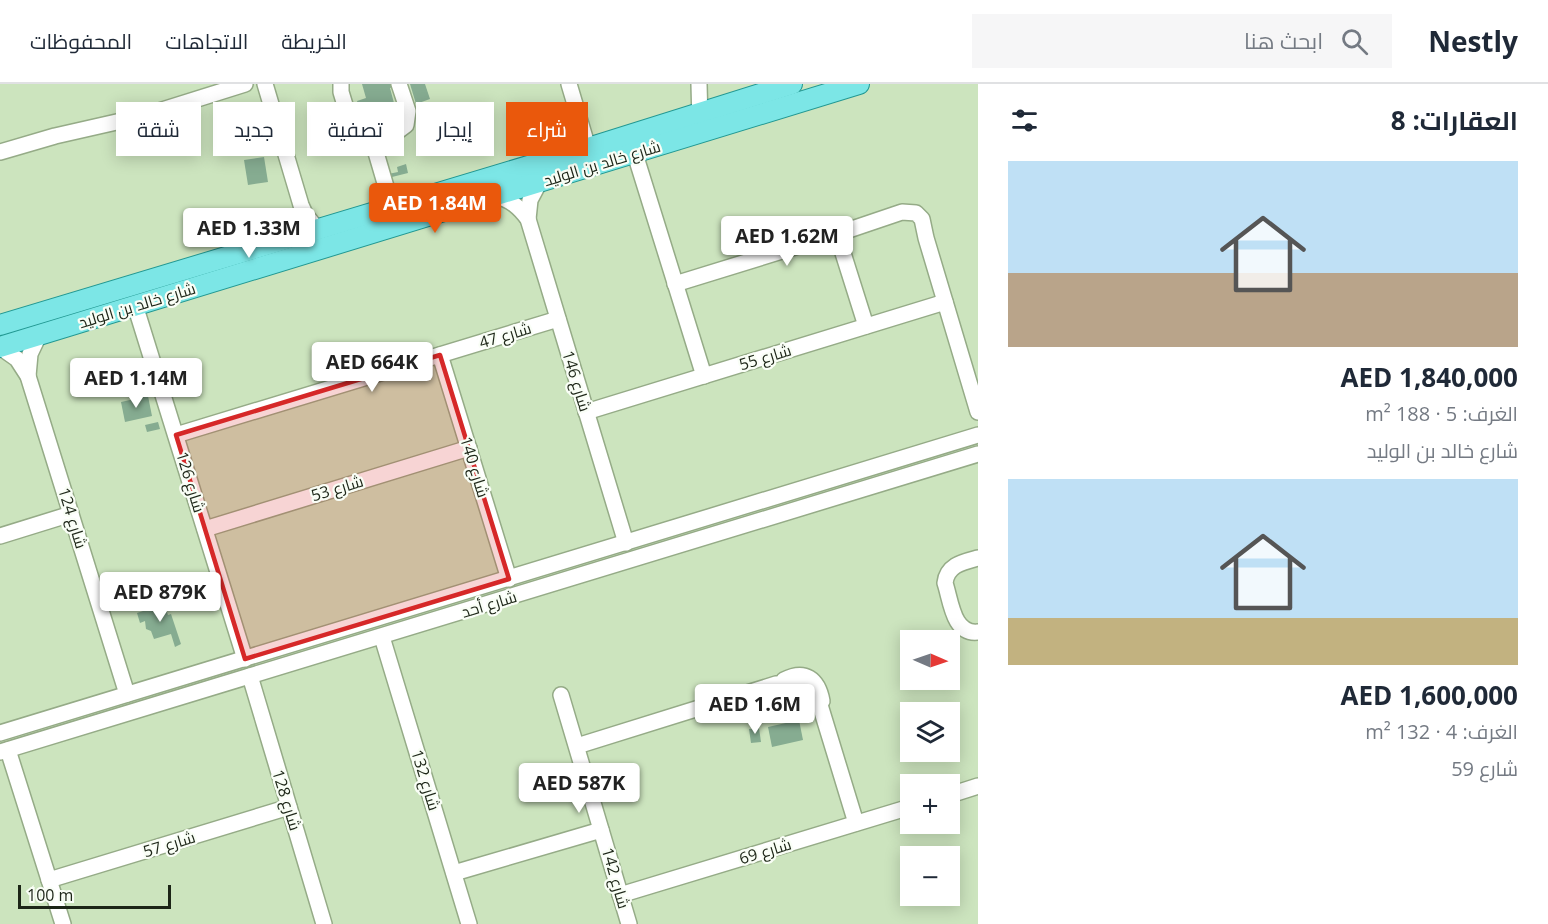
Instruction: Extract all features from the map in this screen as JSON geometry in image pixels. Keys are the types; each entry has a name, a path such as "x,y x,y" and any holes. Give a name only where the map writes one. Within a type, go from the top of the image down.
{"main road":[{"name":"شارع خالد بن الوليد","path":"588,148 792,84"},
{"name":"شارع خالد بن الوليد","path":"0,347 859,84"},
{"name":"شارع خالد بن الوليد","path":"0,325 561,156"},
{"path":"271,243 268,255 276,263"},
{"path":"244,252 253,260 249,272"}],"street":[{"path":"0,152 55,136 143,116 246,84"},
{"path":"265,84 309,232"},
{"path":"341,84 344,102"},
{"path":"399,84 409,116 404,126"},
{"path":"569,84 574,102"},
{"path":"699,84 701,133"},
{"path":"635,154 704,376"},
{"path":"377,156 392,207"},
{"name":"شارع 146","path":"538,183 530,200 528,219 626,543"},
{"path":"496,196 514,204 528,219"},
{"path":"675,284 907,211 916,213 922,219 978,412"},
{"path":"837,234 866,326"},
{"name":"شارع 55","path":"586,412 945,302"},
{"name":"شارع 126","path":"135,305 245,659"},
{"name":"شارع 47","path":"176,435 558,319"},
{"name":"شارع 124","path":"28,376 30,354 39,335"},
{"name":"شارع 124","path":"0,347 17,359 28,376 128,694"},
{"name":"شارع 140","path":"441,355 509,579"},
{"name":"شارع أحد","path":"0,733 978,435"},
{"name":"شارع 53","path":"205,529 469,448"},
{"name":"شارع أحد","path":"4,751 978,454"},
{"path":"782,495 787,512"},
{"path":"0,536 72,514"},
{"path":"973,562 957,571 952,579 952,588 960,626 967,632 978,632"},
{"path":"559,564 566,568 568,576 566,580"},
{"path":"954,602 964,620 971,626 978,626"},
{"name":"شارع 132","path":"382,636 469,924"},
{"path":"261,654 258,657 259,666 266,671"},
{"name":"شارع 128","path":"249,676 321,923"},
{"path":"577,746 776,684 792,676 808,678 817,685 820,691 823,714 856,824"},
{"name":"شارع 142","path":"561,695 629,924"},
{"path":"4,751 63,924"},
{"path":"960,792 978,786"},
{"name":"شارع 57","path":"49,880 289,807"},
{"name":"شارع 69","path":"620,895 900,810"},
{"path":"454,873 602,830"}],"highlighted area":[{"path":"440,355 509,579 245,659 176,435"}],"building":[{"path":"362,84 395,84 396,86 390,88 394,102 357,102 366,98"},
{"path":"410,84 425,84 430,99 416,102 416,104"},
{"path":"264,157 268,182 248,185 244,160"},
{"path":"406,164 408,173 384,179 383,175 398,172 397,167"},
{"path":"234,213 237,222 218,228 215,219"},
{"path":"148,396 152,416 125,422 121,402"},
{"path":"158,422 160,429 147,432 145,425"},
{"path":"164,604 168,615 171,614 181,644 175,647 171,634 154,639 151,631 146,629 145,621 140,623 137,613"},
{"path":"799,720 803,740 772,747 768,727"},
{"path":"759,728 761,742 751,743 749,729"}]}
